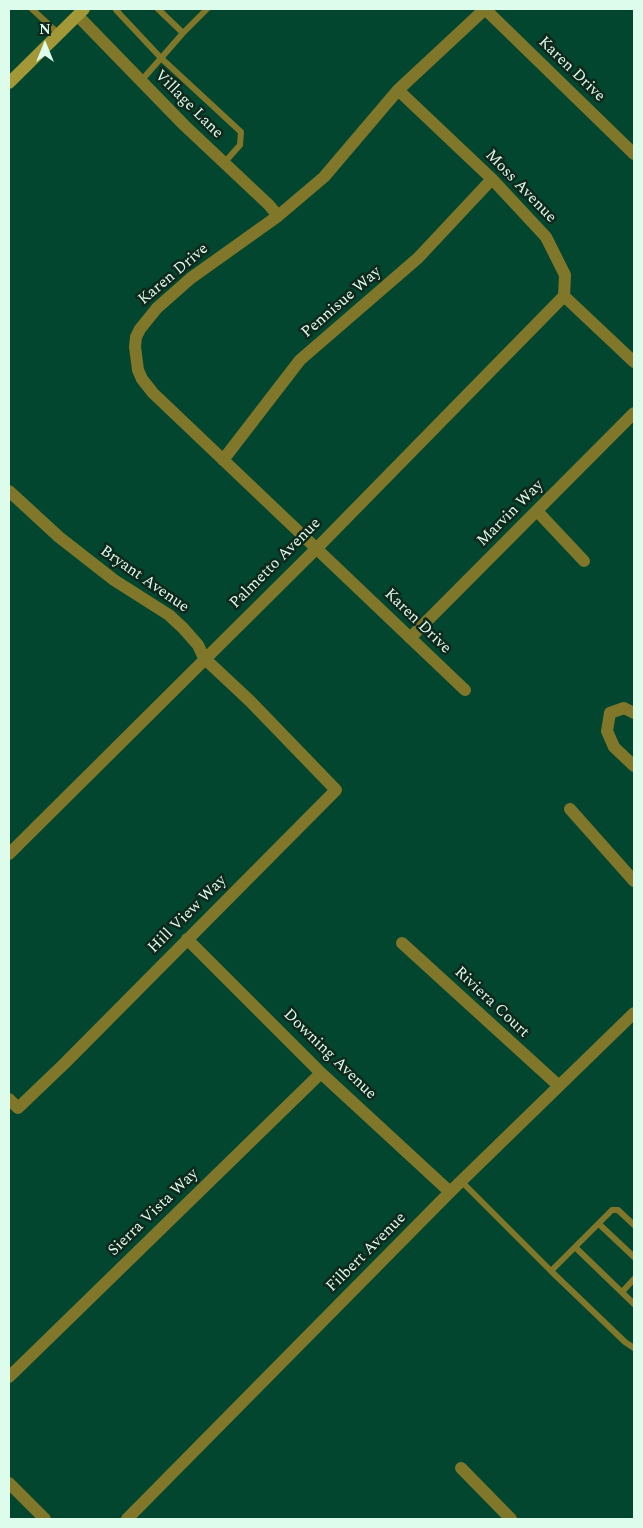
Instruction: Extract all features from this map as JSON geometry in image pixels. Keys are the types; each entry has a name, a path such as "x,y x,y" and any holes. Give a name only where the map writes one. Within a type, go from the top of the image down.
{"street":[{"name":"Karen Drive","path":"465,690 153,393 142,379 138,370 135,347 136,336 157,308 191,278 278,216 324,177 398,90 485,9 634,154"},
{"path":"9,83 59,34 78,11"},
{"name":"Village Lane","path":"78,11 141,81 184,125 269,205 278,216"},
{"name":"Moss Avenue","path":"398,90 492,179 546,237 565,275 564,296"},
{"name":"Pennisue Way","path":"223,460 300,360 418,258 492,179"},
{"path":"564,296 634,362"},
{"name":"Palmetto Avenue","path":"9,854 316,548 564,296"},
{"name":"Marvin Way","path":"410,638 634,413"},
{"name":"Bryant Avenue","path":"9,491 59,538 114,580 169,615 198,645 204,658 250,700 336,790"},
{"path":"537,511 584,561"},
{"path":"634,713 624,708 610,714 607,732 614,748 634,766"},
{"name":"Hill View Way","path":"9,1099 18,1108 336,790"},
{"path":"570,810 634,881"},
{"name":"Downing Avenue","path":"188,939 322,1073 450,1192"},
{"name":"Riviera Court","path":"402,943 559,1086"},
{"name":"Filbert Avenue","path":"127,1519 461,1181 559,1086 632,1020"},
{"name":"Sierra Vista Way","path":"9,1377 322,1073"},
{"path":"461,1468 511,1519"},
{"path":"9,1483 45,1519"}],"lane":[{"path":"32,9 59,34"},
{"path":"118,9 116,10 161,58 241,132 240,144 224,163"},
{"path":"158,9 182,33"},
{"path":"141,81 182,33 207,9"},
{"path":"461,1181 551,1271 625,1342 634,1348"},
{"path":"551,1271 612,1210 618,1210 634,1225"},
{"path":"598,1224 634,1256"},
{"path":"575,1247 634,1304"},
{"path":"622,1292 634,1279"}]}
